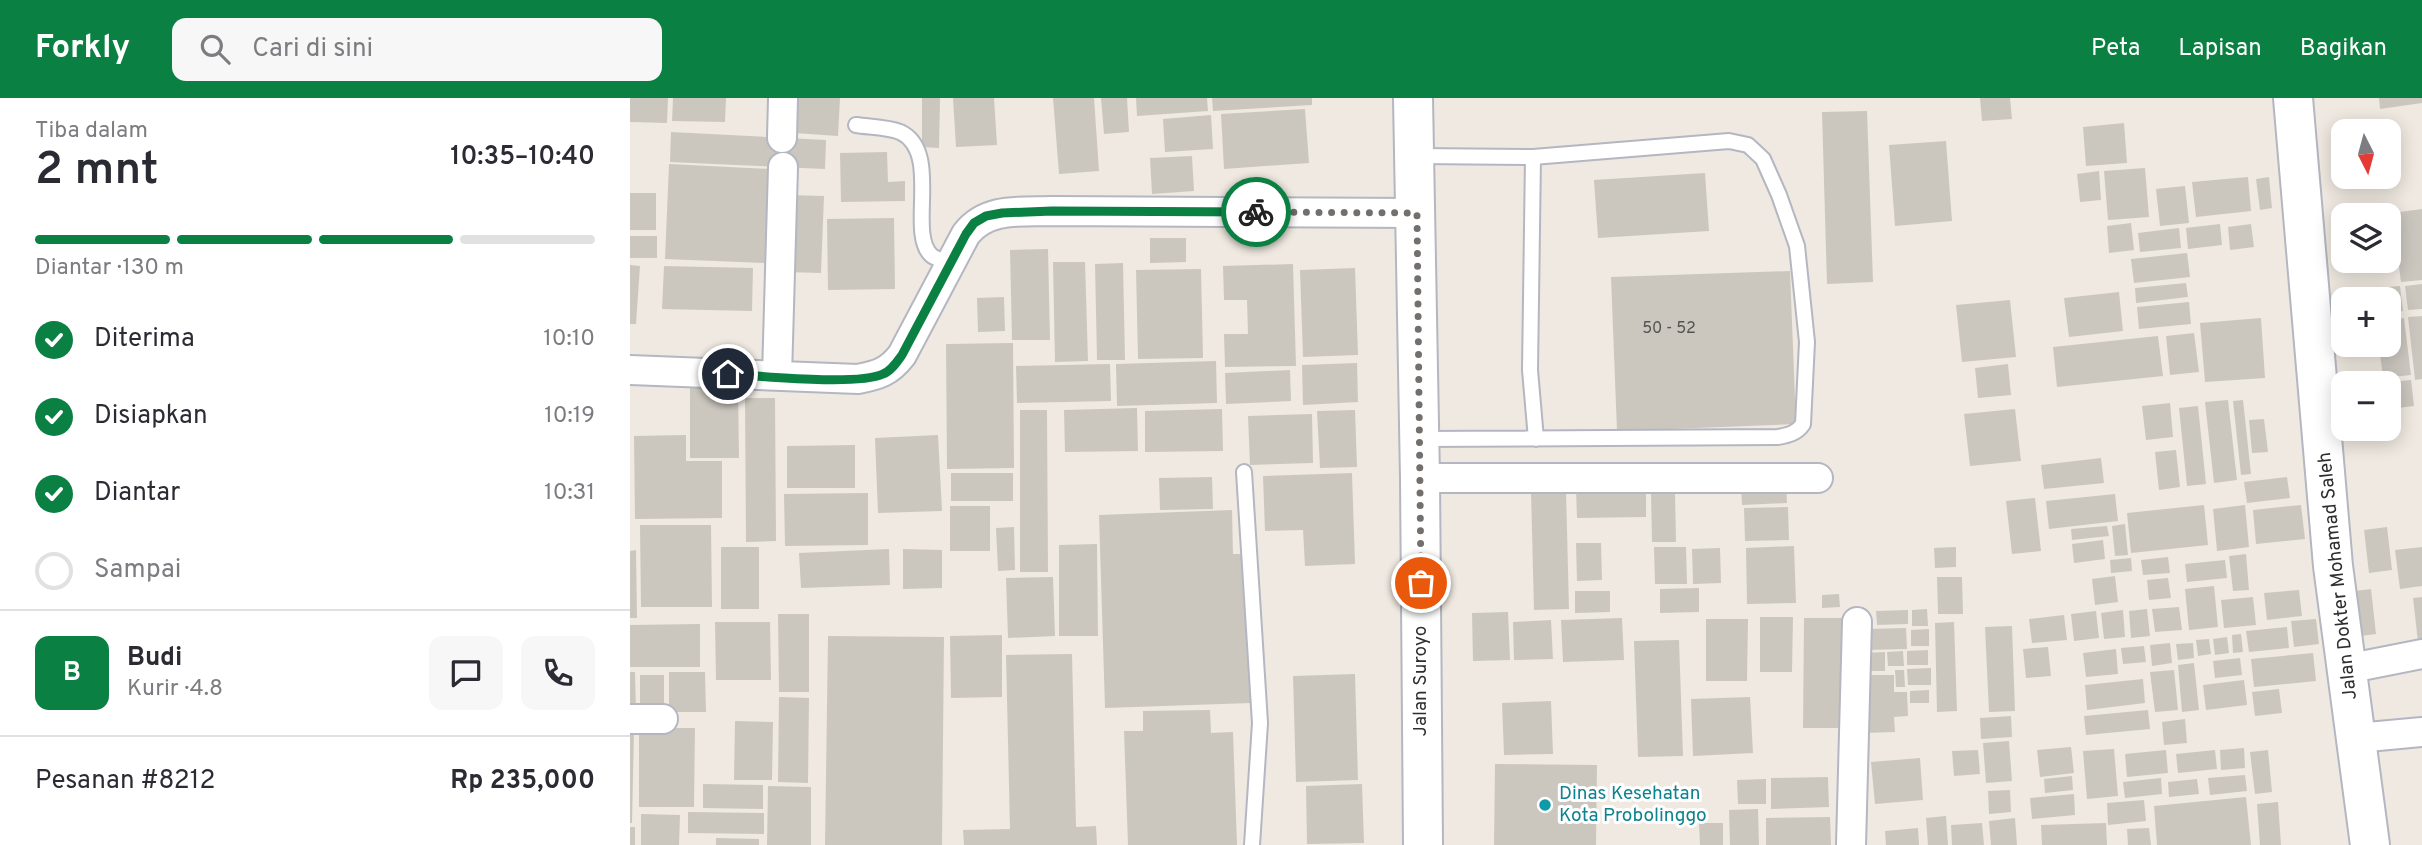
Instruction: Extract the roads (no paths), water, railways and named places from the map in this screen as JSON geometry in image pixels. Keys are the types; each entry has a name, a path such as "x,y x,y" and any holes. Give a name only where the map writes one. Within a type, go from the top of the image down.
{"main road":[{"name":"Jalan Suroyo","path":"1413,98 1417,213 1423,845"},
{"name":"Jalan Dokter Mohamad Saleh","path":"2293,98 2333,565 2370,845"}],"street":[{"path":"782,138 783,98"},
{"path":"777,376 783,167"},
{"path":"630,370 858,379 882,375 893,367 902,355 974,223 986,216 1052,211 1417,213"},
{"path":"1420,478 1818,478"},
{"path":"1851,845 1857,622"},
{"path":"2346,669 2422,654"},
{"path":"630,719 663,719"},
{"path":"2357,738 2422,732"}],"lane":[{"path":"856,125 900,132 915,143 921,161 924,243 931,256 951,263"},
{"path":"1415,156 1533,157 1729,141 1748,145 1763,159 1797,246 1807,342 1803,424 1791,434 1778,437 1419,439"},
{"path":"1533,157 1530,370 1536,439"},
{"path":"1244,472 1260,723 1252,845"}],"place":[{"name":"Dinas Kesehatan Kota Probolinggo","path":"1545,805"}]}
